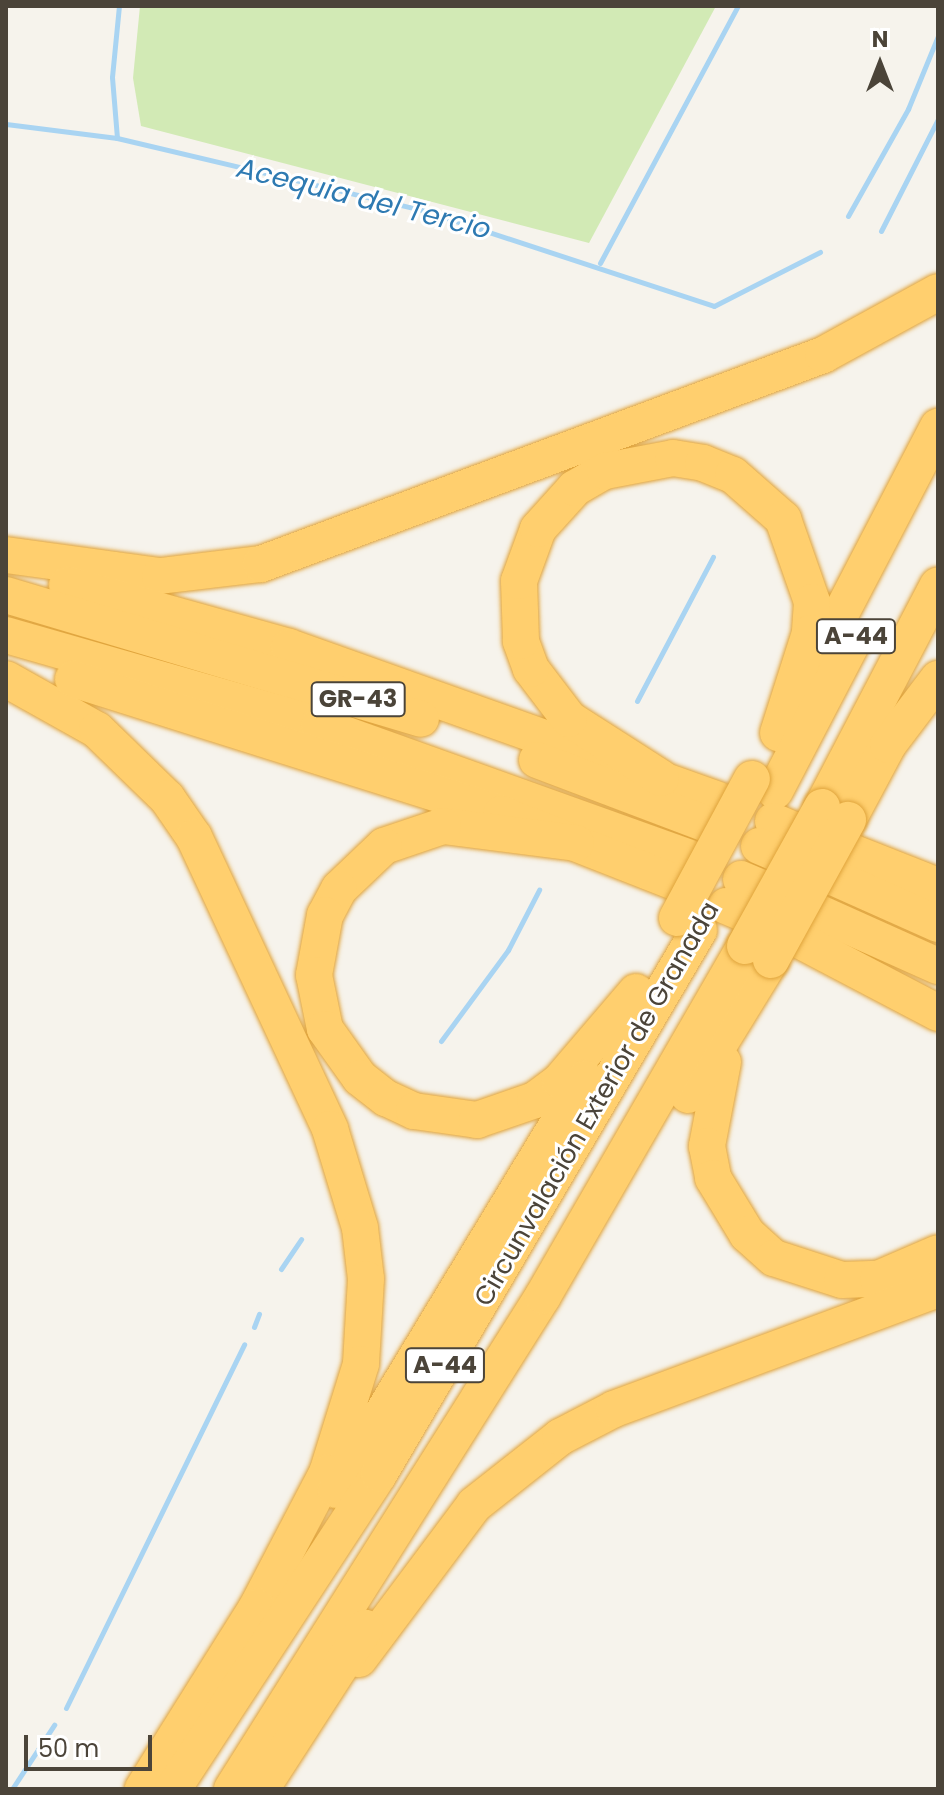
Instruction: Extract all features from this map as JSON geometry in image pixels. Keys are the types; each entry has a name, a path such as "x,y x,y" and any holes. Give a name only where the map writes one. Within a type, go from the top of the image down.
{"highway":[{"path":"6,555 160,576 261,564 823,355 938,292"},
{"path":"778,733 938,427"},
{"path":"661,778 569,719 542,688 521,641 519,581 532,542 555,507 605,471 673,458 703,463 733,475 783,519 812,602 810,633 778,733 772,820"},
{"name":"Circunvalación Exterior de Granada","path":"173,1789 387,1460 688,924 772,820 938,481"},
{"path":"6,569 289,647 661,778"},
{"name":"Circunvalación Exterior de Granada","path":"232,1789 543,1296 749,916 839,839 938,585"},
{"name":"GR-43","path":"6,595 403,712 711,812 661,778"},
{"name":"GR-43","path":"6,635 319,725 679,869 576,843"},
{"path":"839,839 938,639"},
{"path":"6,662 326,756 576,843"},
{"path":"6,679 97,730 167,798 194,837 260,971 348,1184 366,1279 361,1364 327,1473 257,1607"},
{"path":"888,745 938,679"},
{"path":"576,843 443,826 384,846 339,889 325,915 314,975 325,1029 360,1078 386,1098 414,1111 477,1120 535,1100 560,1081 636,992 688,924"},
{"path":"839,839 932,885"},
{"path":"839,839 938,924"},
{"path":"749,916 742,1011 717,1076 707,1146 713,1178 747,1234 796,1268 842,1280 878,1279 938,1253"},
{"path":"938,966 809,926 848,963 938,1013"},
{"path":"848,963 883,969 938,995"},
{"path":"143,1789 257,1607 418,1362 636,992"},
{"path":"261,1789 314,1711 742,1011"},
{"path":"314,1711 343,1682 439,1545 518,1464 614,1409 938,1289"}],"green space":[{"path":"140,6 716,6 589,243 141,126 133,78"}],"waterway":[{"path":"117,138 112,77 119,6"},
{"path":"600,263 738,6"},
{"path":"848,216 908,109 938,36"},
{"path":"881,231 938,119"},
{"name":"Acequia del Tercio","path":"6,124 117,138 425,211 714,306 820,252"},
{"path":"637,701 713,557"},
{"path":"441,1041 508,950 539,890"},
{"path":"281,1269 301,1239"},
{"path":"254,1327 259,1314"},
{"path":"66,1708 244,1344"},
{"path":"12,1789 54,1725"}]}
